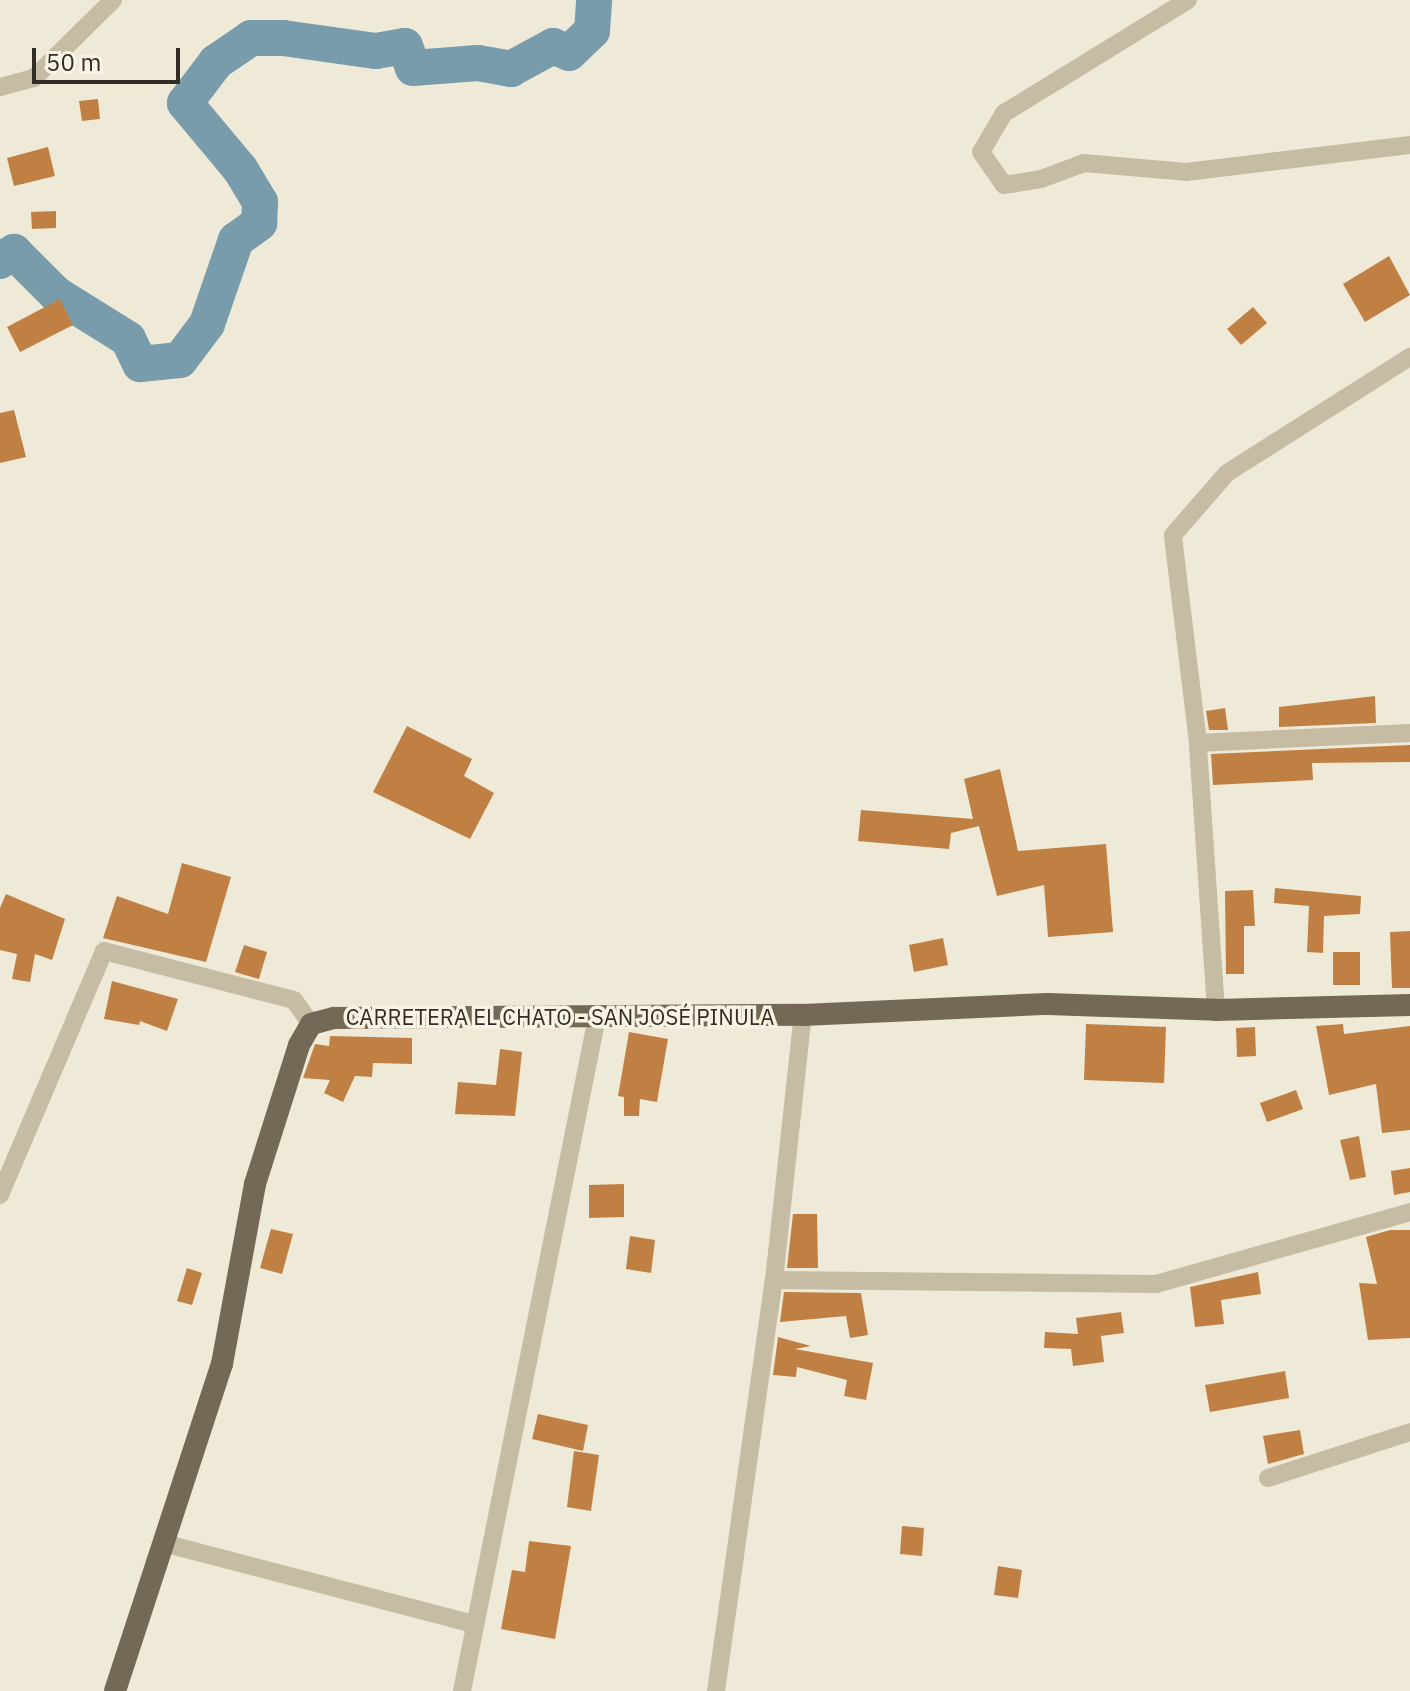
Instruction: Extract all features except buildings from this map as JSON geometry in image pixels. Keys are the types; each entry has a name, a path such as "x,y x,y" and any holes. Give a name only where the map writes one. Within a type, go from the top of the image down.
{"main road":[{"name":"CARRETERA EL CHATO - SAN JOSÉ PINULA","path":"311,1024 334,1018 803,1015 1048,1004 1216,1010 1410,1005"},
{"path":"115,1691 222,1364 255,1184 299,1045 311,1024"}],"street":[{"path":"0,87 34,78 113,0"},
{"path":"1188,0 1004,113 981,152 1004,185 1041,179 1084,163 1186,172 1410,145"},
{"path":"1216,1010 1198,743 1173,535 1227,473 1410,357"},
{"path":"1198,743 1410,733"},
{"path":"0,1195 104,951 294,1000 311,1024"},
{"path":"716,1691 774,1280 803,1015"},
{"path":"462,1691 597,1017"},
{"path":"774,1280 1156,1284 1410,1212"},
{"path":"1268,1478 1410,1432"},
{"path":"163,1543 475,1624"}],"waterway":[{"path":"0,261 14,252 56,294 128,339 140,364 180,360 207,324 236,240 259,223 260,202 240,169 185,103 216,62 251,38 283,38 376,51 405,46 413,68 478,63 511,69 553,46 569,53 592,31 594,0"}]}
